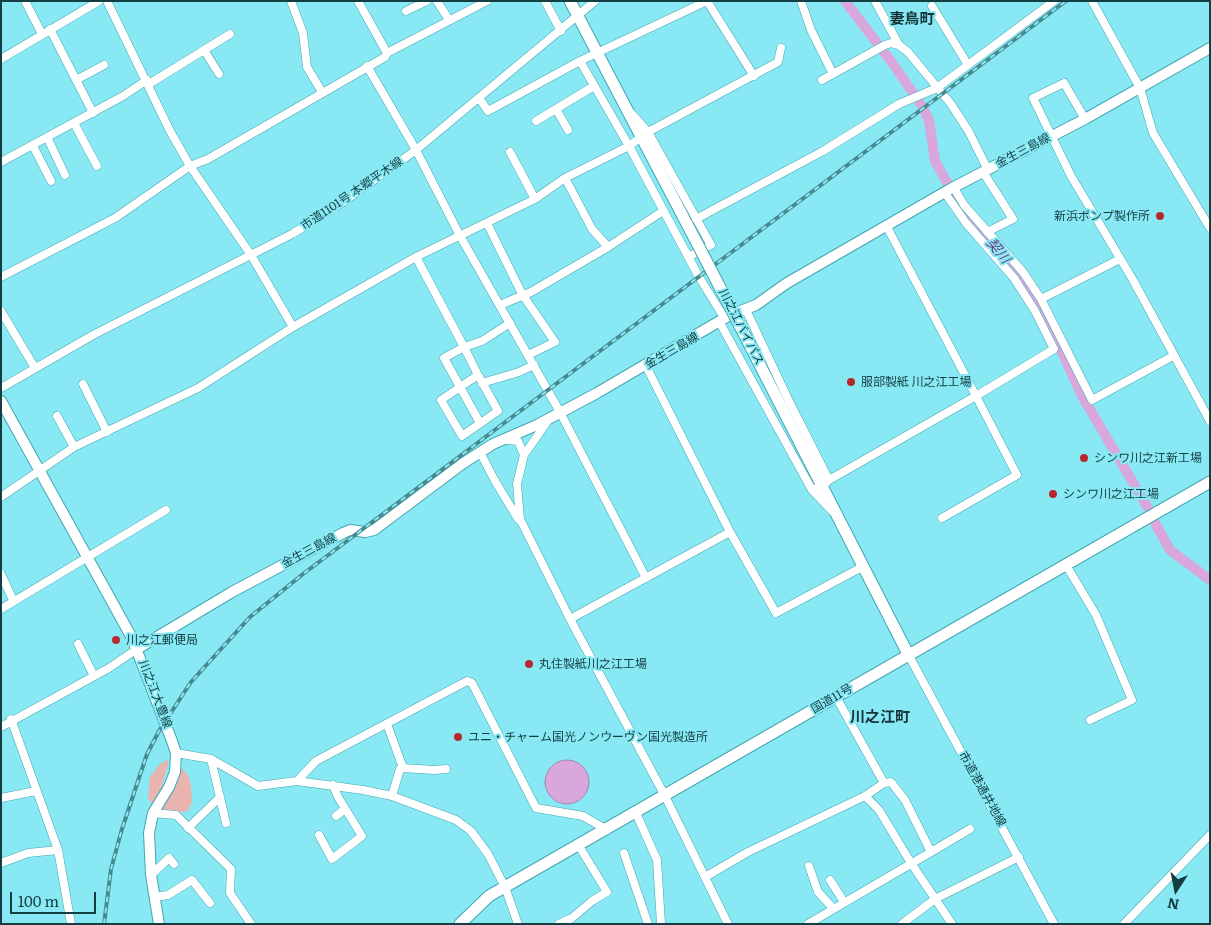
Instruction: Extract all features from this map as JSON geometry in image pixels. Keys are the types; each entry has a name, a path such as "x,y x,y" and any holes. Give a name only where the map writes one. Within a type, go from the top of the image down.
{"highway":[{"name":"川之江バイパス","path":"570,1 628,111 645,134 698,245 826,483 862,567 908,654"},
{"name":"国道11号","path":"460,924 474,908 504,887 607,830 908,654 1210,482"}],"main road":[{"name":"金生三島線","path":"137,649 232,592 343,533 352,530 365,532 374,530 480,452 502,440 519,434 646,366 723,321 746,310 787,284 950,190 1085,119 1210,48"},
{"name":"川之江大豊線","path":"1,401 137,649 166,721 176,753 173,780 153,813 149,834 151,875 159,924"}],"street":[{"path":"25,1 42,34"},
{"path":"1,59 99,1"},
{"path":"107,1 148,82 170,131 190,166 251,255 293,327"},
{"path":"291,1 304,38 307,67 322,92"},
{"path":"406,11 427,1"},
{"path":"438,1 449,20"},
{"path":"1,277 116,218 190,166 208,159 385,56 387,52 487,1"},
{"path":"545,1 561,31"},
{"name":"市道1101号 本郷平木線","path":"1,388 93,335 251,255 336,208 416,150 595,1"},
{"path":"479,98 488,110 580,61 707,1 754,76"},
{"path":"801,1 811,30 833,74"},
{"path":"875,1 898,45"},
{"path":"696,219 823,151 899,104 937,88 1054,1"},
{"path":"1092,1 1140,88 1154,133 1210,228"},
{"path":"362,2 387,52"},
{"path":"932,6 968,65"},
{"path":"50,29 93,113"},
{"path":"1,162 93,113 230,34"},
{"path":"822,80 891,43 898,45 908,52 969,132 985,171 1013,219 987,232"},
{"path":"1,497 41,472 74,447 198,388 293,327 416,256 535,199 565,178 629,146 645,134 754,76 778,62 781,48"},
{"path":"204,50 219,74"},
{"path":"580,61 629,146 812,490 843,524"},
{"path":"76,80 104,65"},
{"path":"367,66 416,150 459,234 534,365 646,578"},
{"path":"1085,119 1064,83 1033,98 1071,176 1120,259 1210,421"},
{"path":"536,121 594,86"},
{"path":"556,109 568,130"},
{"path":"74,123 97,166"},
{"path":"645,134 711,245 688,257"},
{"path":"47,137 65,175"},
{"path":"33,146 51,181"},
{"path":"510,152 535,199"},
{"path":"565,178 592,229 608,247"},
{"path":"950,190 1022,272 1041,299 1092,400 1173,356"},
{"path":"812,490 1054,349 1035,311 1014,278 966,222 950,190"},
{"path":"500,305 551,281 570,267 608,247 663,211"},
{"path":"487,223 522,294 555,342 528,355"},
{"path":"888,227 1017,475 942,518"},
{"path":"416,256 498,411 462,436 441,400 478,374"},
{"path":"1041,299 1120,259"},
{"path":"746,310 826,483"},
{"path":"1,311 35,368"},
{"path":"480,423 444,358 464,347 482,341 510,323"},
{"path":"482,382 519,372 534,365"},
{"path":"646,366 730,532 776,613 862,567"},
{"path":"82,384 107,432"},
{"path":"524,529 518,509 517,484 524,455 543,425 558,413"},
{"path":"58,416 74,447"},
{"path":"519,434 525,436 530,444"},
{"path":"502,440 518,441 524,455"},
{"path":"480,452 524,529 665,796 728,924"},
{"path":"1,609 13,600 166,510"},
{"path":"570,619 730,532"},
{"path":"1066,565 1096,615 1132,700 1090,720"},
{"path":"1,574 13,600"},
{"path":"78,644 94,676"},
{"path":"1,726 94,676 137,649"},
{"name":"市道港通井地線","path":"908,654 1054,924"},
{"path":"297,781 316,761 466,681 472,683 536,808 584,816 607,830"},
{"path":"836,697 884,783"},
{"path":"11,719 58,850 71,924"},
{"path":"387,724 403,768"},
{"path":"176,753 211,759 258,786 297,781 333,785 392,796 456,820 467,828 488,854 504,887 518,924"},
{"path":"211,759 226,822"},
{"path":"392,796 400,769 446,769"},
{"path":"705,877 748,852 864,796 884,783 891,782 900,792 931,852"},
{"path":"319,835 332,860 362,836 333,785"},
{"path":"1,798 36,791"},
{"path":"864,796 879,810 911,863 952,924"},
{"path":"188,828 220,797"},
{"path":"336,816 345,809"},
{"path":"153,813 176,815 231,869 230,893 251,924"},
{"path":"636,813 657,860 661,924"},
{"path":"808,924 970,829"},
{"path":"1124,924 1210,835"},
{"path":"559,924 574,921 592,900 607,892 579,846"},
{"path":"1,863 28,853 58,850"},
{"path":"624,853 648,924"},
{"path":"902,924 935,899 1019,857"},
{"path":"151,875 169,858 174,864"},
{"path":"809,866 818,892 833,908"},
{"path":"155,897 168,895 192,880 210,903"},
{"path":"830,880 844,902"}],"shaded area":[{"path":"169,759 161,790 152,804 148,798 150,777 160,764"},
{"path":"571,760 583,766 588,773 588,791 583,798 576,803 563,804 555,801 548,794 545,778 548,770 555,763"},
{"path":"180,766 189,777 191,786 192,802 188,811 177,813 158,811 175,789"}],"waterway":[{"name":"契川","path":"845,1 922,106 929,120 935,161 954,195"},
{"name":"契川","path":"962,207 1022,280 1039,306 1082,396 1148,508"},
{"name":"契川","path":"1154,521 1170,550 1210,580"}],"railway":[{"path":"104,924 111,869 147,754 159,731 191,682 250,617 303,574 1066,1"}],"place":[{"name":"新浜ポンプ製作所","path":"1160,216"},
{"name":"服部製紙 川之江工場","path":"851,382"},
{"name":"シンワ川之江新工場","path":"1084,458"},
{"name":"シンワ川之江工場","path":"1053,494"},
{"name":"川之江郵便局","path":"116,640"},
{"name":"丸住製紙川之江工場","path":"529,664"},
{"name":"ユニ・チャーム国光ノンウーヴン国光製造所","path":"458,737"}],"district":[{"name":"妻鳥町","path":"912,20"},
{"name":"川之江町","path":"880,718"}]}
